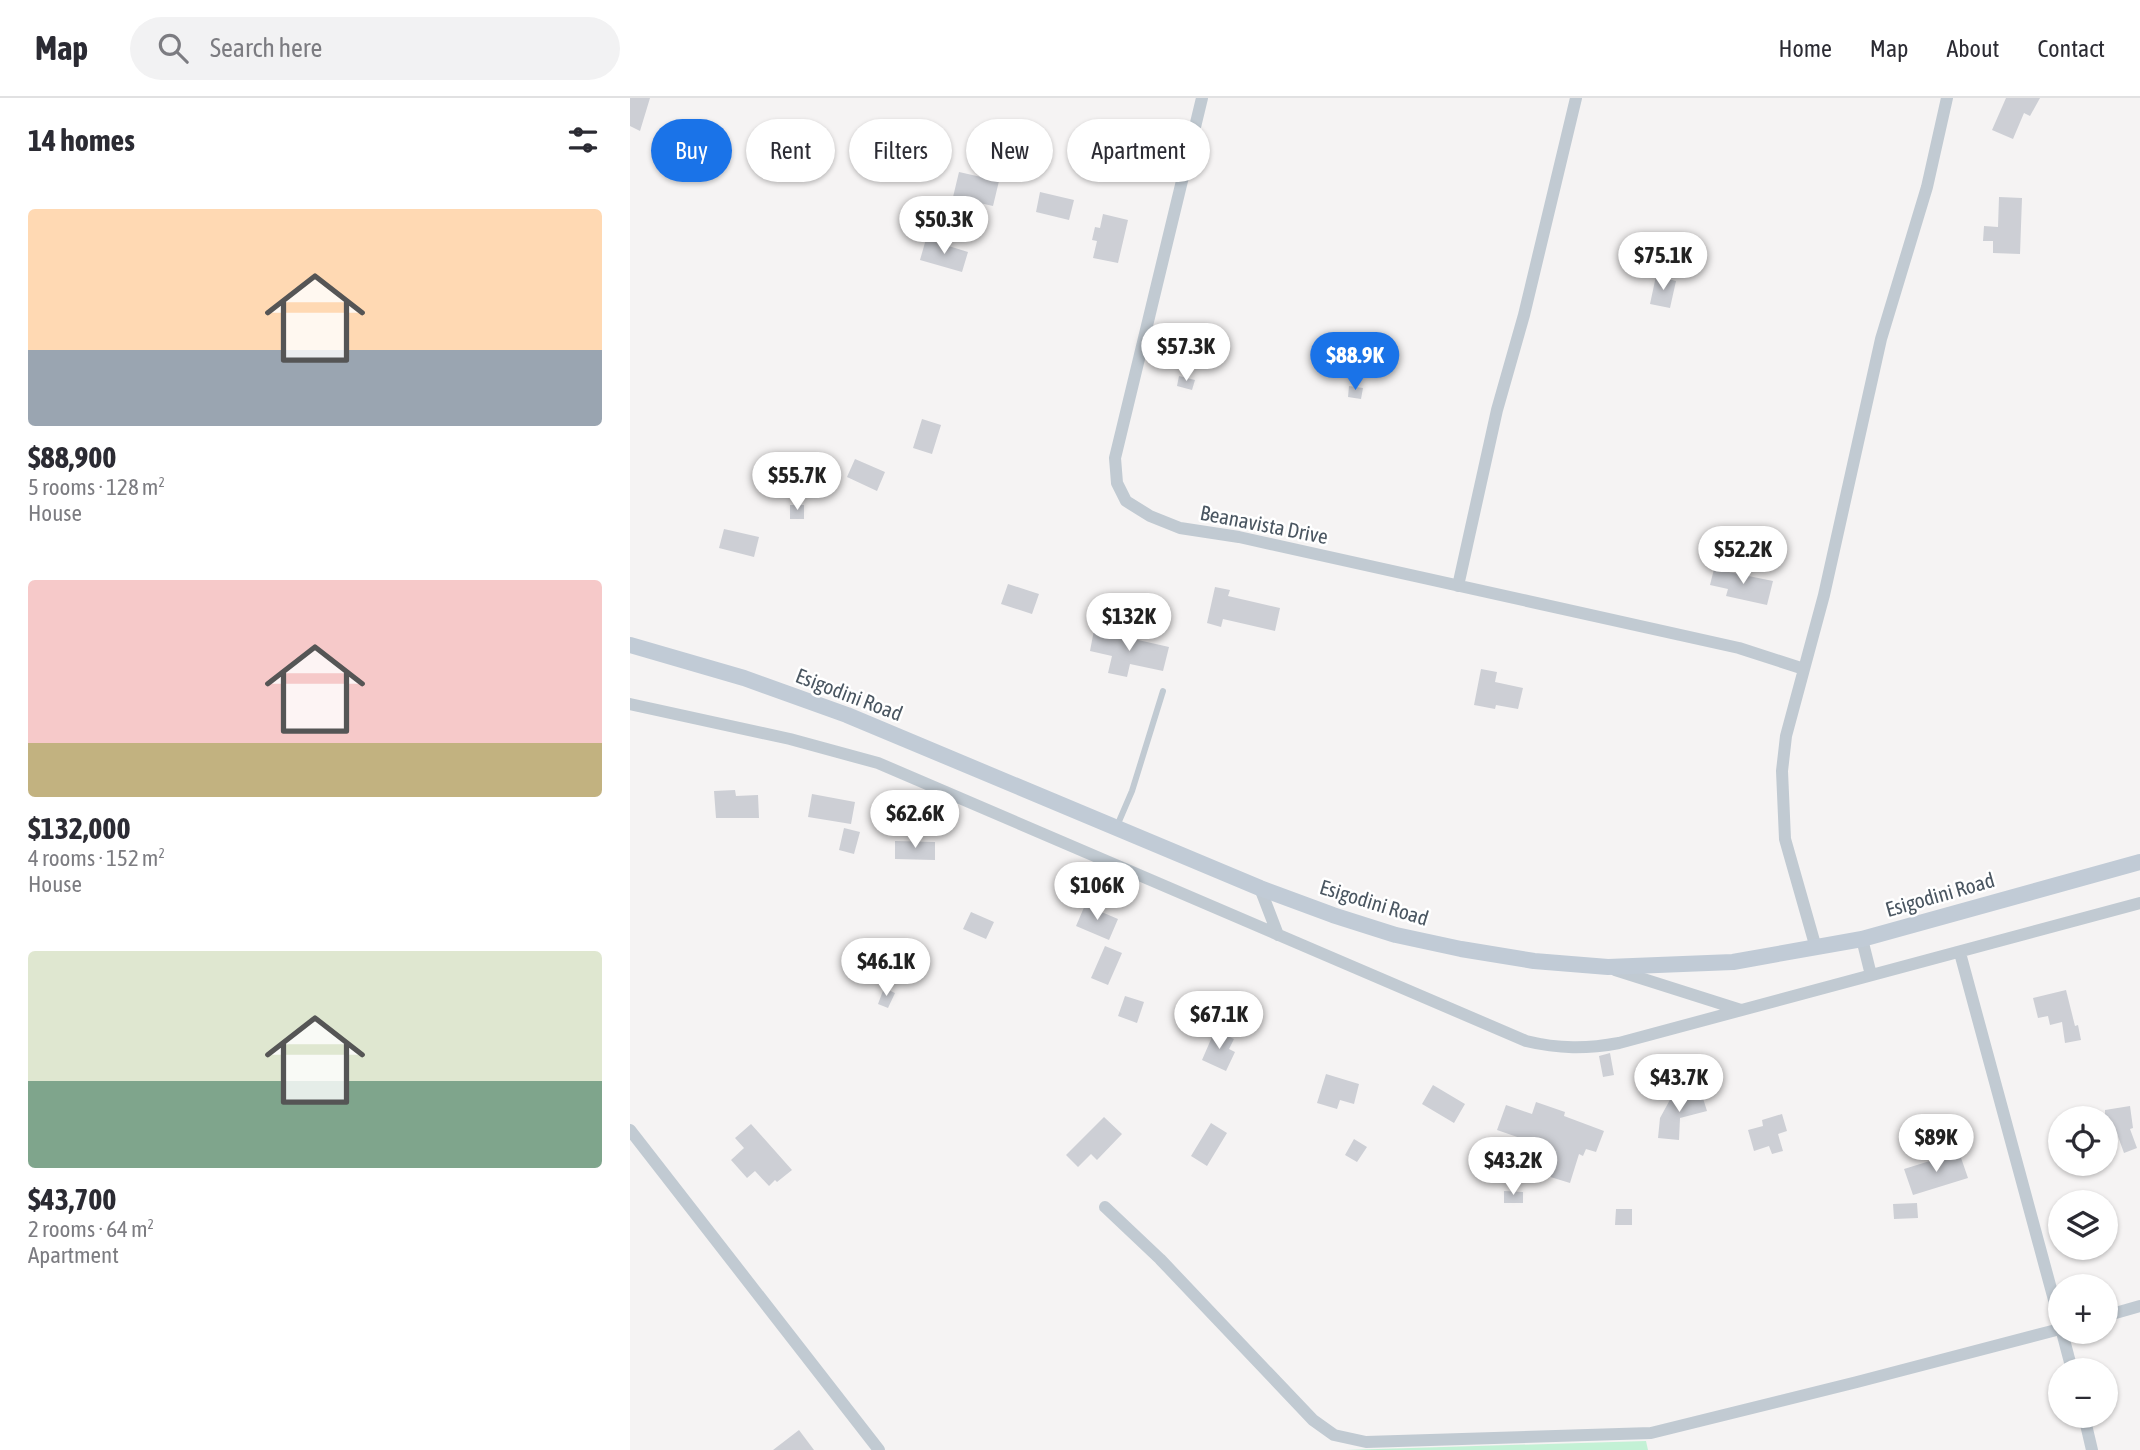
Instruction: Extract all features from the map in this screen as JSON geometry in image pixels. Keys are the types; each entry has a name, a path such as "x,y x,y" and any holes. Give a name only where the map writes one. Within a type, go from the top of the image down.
{"main road":[{"name":"Esigodini Road","path":"630,645 790,693 1261,888 1333,915 1396,935 1534,961 1608,967 1733,962 1862,939 2140,862"}],"street":[{"name":"Beanavista Drive","path":"1202,98 1115,458 1116,483 1126,501 1150,516 1180,528 1239,537 1740,648 1804,669"},
{"path":"1458,586 1497,410 1524,315 1576,98"},
{"path":"1816,948 1785,839 1782,771 1786,736 1824,595 1881,339 1927,187 1947,98"},
{"path":"630,704 800,741 878,763 1526,1041 1553,1047 1575,1049 1619,1043 2140,903"},
{"path":"1261,888 1278,934"},
{"path":"1862,939 1871,975"},
{"path":"1960,953 2048,1278"},
{"path":"1608,967 1741,1010"},
{"path":"630,1130 879,1450"},
{"path":"1105,1208 1160,1259 1313,1420 1334,1436 1348,1440 1651,1433 2048,1333"},
{"path":"2118,1313 2140,1307"},
{"path":"2087,1428 2092,1450"}],"lane":[{"path":"1117,827 1132,791 1163,691"}],"green space":[{"path":"1646,1441 1648,1450 1345,1450"}],"building":[{"path":"630,98 650,98 640,131 630,126"},
{"path":"2006,98 2040,98 2030,116 2024,113 2013,139 1992,130"},
{"path":"959,172 966,174 966,182 999,182 993,206 953,197"},
{"path":"1040,192 1074,200 1069,220 1036,212"},
{"path":"1999,197 2022,198 2020,254 1993,253 1993,241 1983,241 1984,226 1998,227"},
{"path":"1103,214 1128,220 1118,263 1093,258 1097,241 1092,240 1095,227 1100,228"},
{"path":"926,239 968,252 962,272 920,260"},
{"path":"1656,276 1676,281 1670,308 1650,304"},
{"path":"1179,376 1195,380 1192,390 1177,386"},
{"path":"1349,386 1363,388 1361,399 1348,397"},
{"path":"922,419 941,425 932,454 913,448"},
{"path":"855,459 885,472 877,491 847,477"},
{"path":"790,505 804,505 804,519 790,519"},
{"path":"724,529 759,537 754,557 719,548"},
{"path":"1714,569 1773,581 1767,605 1726,596 1728,589 1710,585"},
{"path":"1008,584 1039,594 1032,614 1001,604"},
{"path":"1215,587 1230,590 1228,596 1280,608 1275,631 1223,619 1221,627 1207,623"},
{"path":"1094,630 1169,647 1163,671 1130,664 1127,677 1108,673 1112,656 1090,651"},
{"path":"1481,669 1497,672 1495,682 1523,688 1518,709 1474,705"},
{"path":"735,790 736,796 758,795 759,818 716,818 714,791"},
{"path":"812,794 855,802 851,824 808,817"},
{"path":"844,828 860,832 854,854 839,850"},
{"path":"895,841 935,842 935,860 895,859"},
{"path":"1085,905 1118,919 1109,940 1076,926"},
{"path":"971,912 994,922 986,939 963,929"},
{"path":"1105,946 1122,953 1108,985 1091,978"},
{"path":"890,956 902,962 897,974 884,968"},
{"path":"884,988 895,993 888,1008 878,1004"},
{"path":"2066,990 2081,1040 2065,1043 2062,1022 2050,1025 2048,1016 2038,1018 2033,998"},
{"path":"1125,996 1144,1002 1137,1023 1118,1016"},
{"path":"1215,1030 1234,1039 1229,1049 1235,1052 1226,1071 1202,1060"},
{"path":"1610,1053 1614,1075 1603,1077 1599,1056"},
{"path":"1326,1074 1359,1084 1354,1104 1340,1100 1337,1109 1317,1103"},
{"path":"1433,1085 1465,1104 1454,1123 1422,1104"},
{"path":"1701,1092 1707,1111 1680,1118 1679,1140 1658,1138 1660,1118 1672,1096 1677,1099"},
{"path":"1536,1102 1565,1112 1564,1116 1604,1131 1596,1152 1586,1149 1583,1156 1579,1154 1570,1183 1544,1175 1552,1149 1497,1130 1506,1105 1532,1114"},
{"path":"2130,1106 2133,1128 2130,1129 2137,1148 2124,1153 2118,1136 2118,1108"},
{"path":"1782,1114 1787,1131 1778,1134 1783,1151 1772,1154 1769,1146 1754,1151 1748,1130 1763,1126 1762,1120"},
{"path":"1104,1117 1122,1134 1097,1160 1091,1154 1078,1167 1066,1155"},
{"path":"1211,1123 1227,1133 1207,1166 1191,1156"},
{"path":"751,1124 792,1170 769,1186 755,1171 747,1178 731,1160 744,1148 735,1138"},
{"path":"1354,1139 1367,1147 1357,1162 1345,1155"},
{"path":"1959,1152 1968,1178 1913,1195 1904,1169"},
{"path":"1504,1191 1523,1192 1523,1203 1504,1203"},
{"path":"1917,1203 1918,1218 1894,1219 1893,1204"},
{"path":"1616,1209 1632,1209 1632,1225 1615,1225"},
{"path":"799,1430 814,1450 773,1450"}]}
